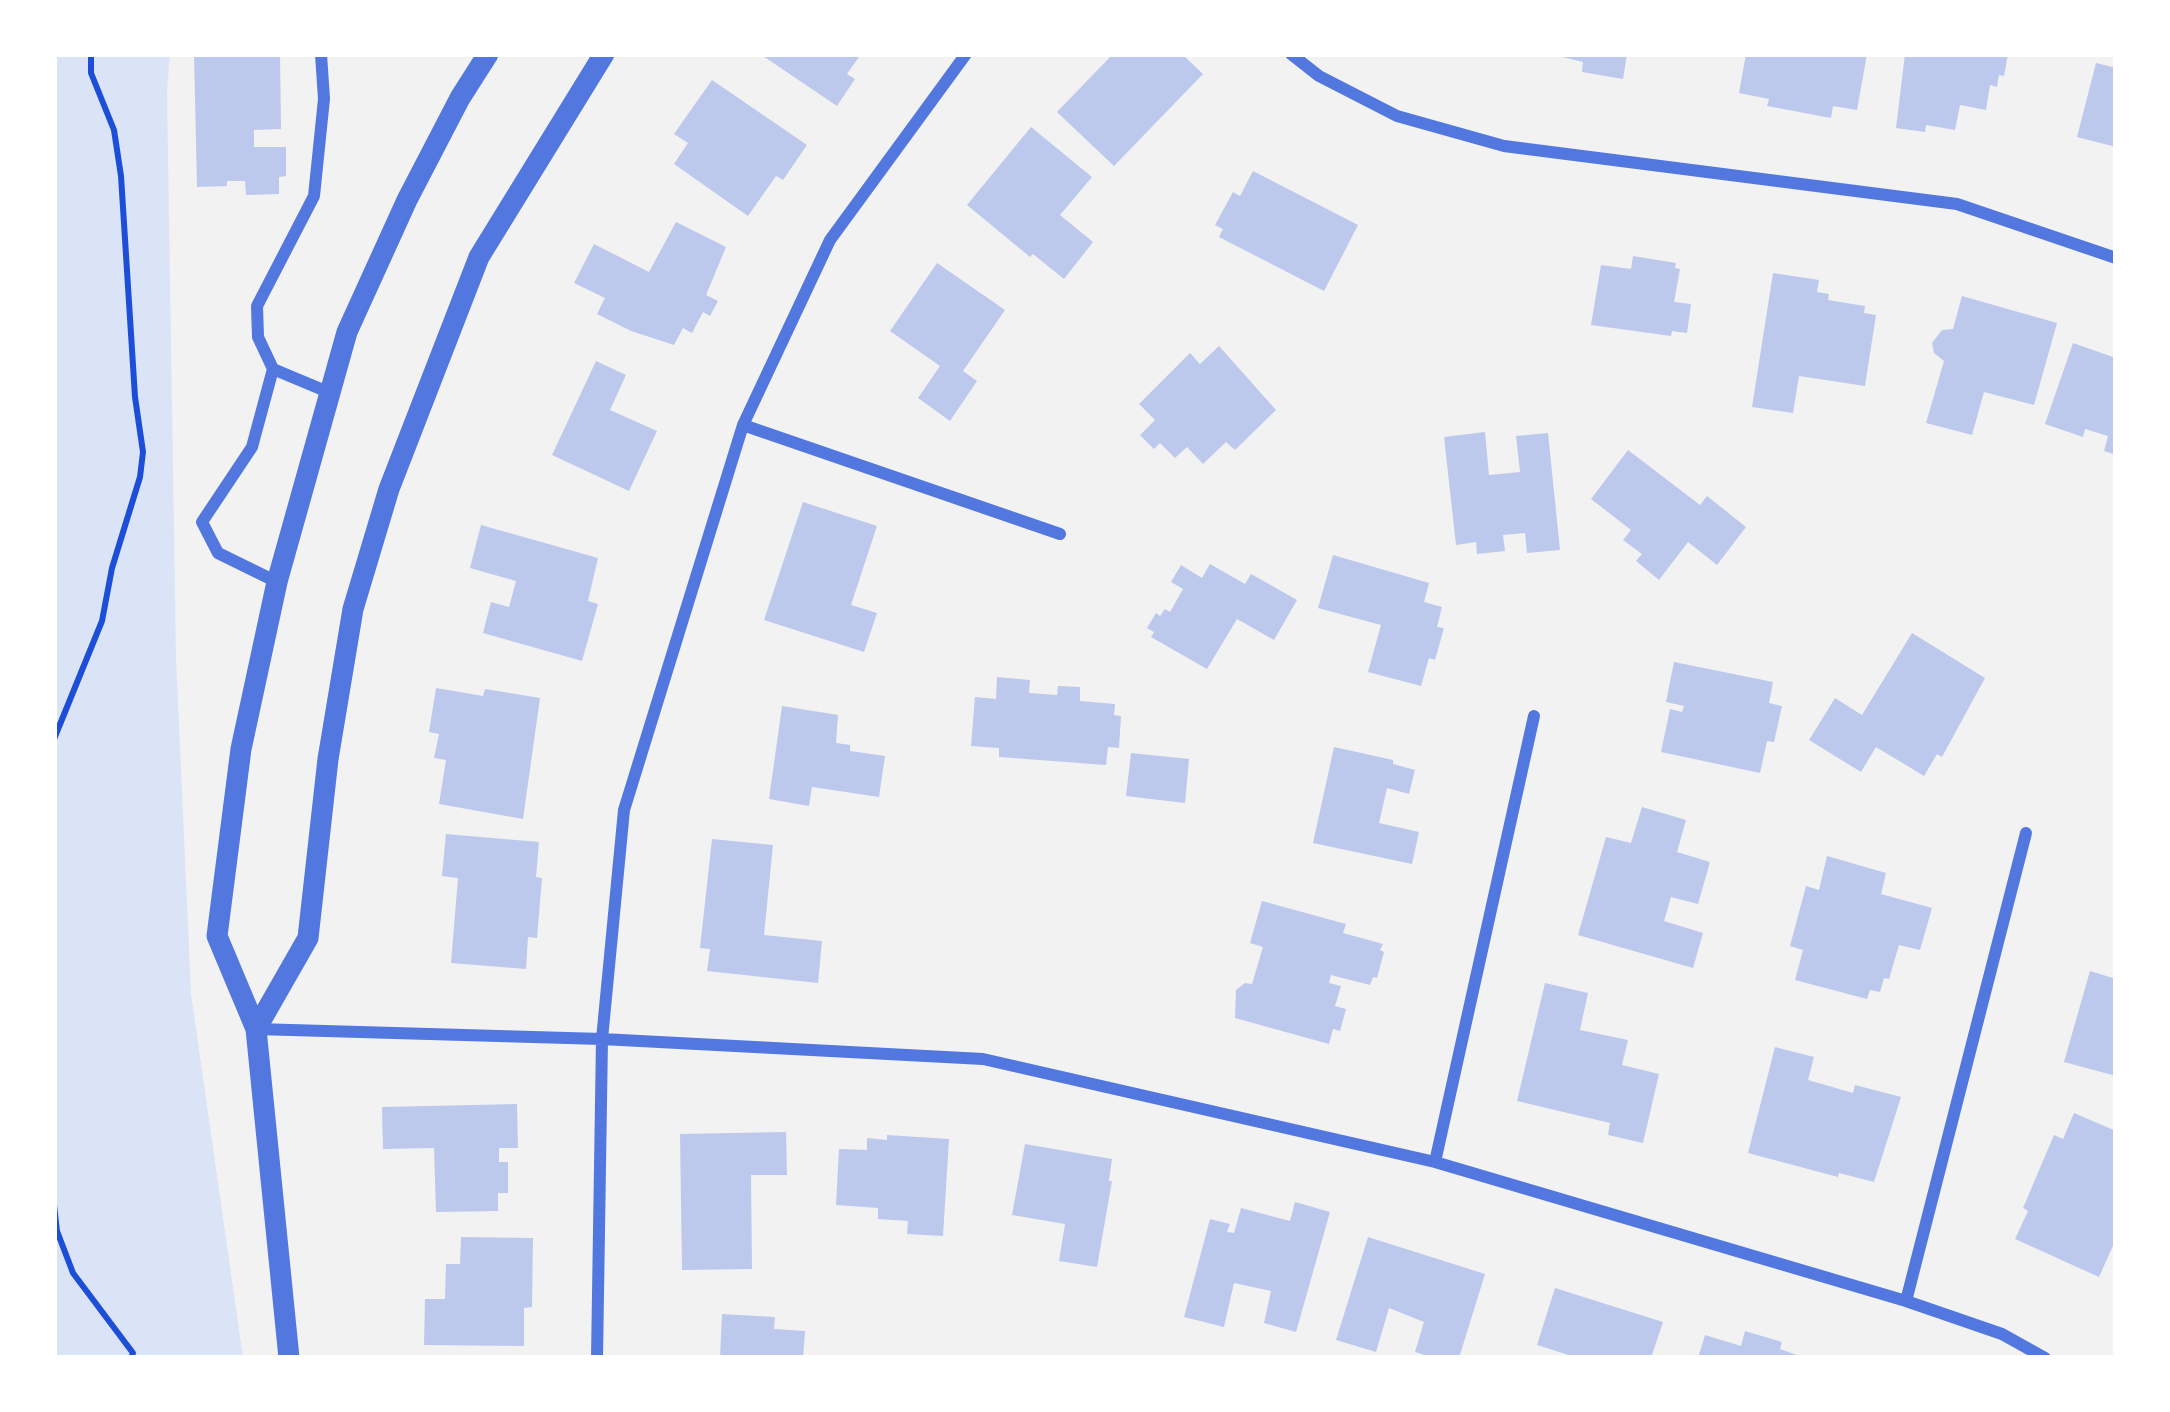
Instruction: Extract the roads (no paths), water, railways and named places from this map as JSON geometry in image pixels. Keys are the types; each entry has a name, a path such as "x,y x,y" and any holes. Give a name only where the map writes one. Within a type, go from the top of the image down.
{"street":[{"path":"321,54 324,99 314,196 257,306 258,337 274,369 328,392"},
{"path":"289,1358 256,1029 217,936 241,748 277,582 347,332 407,200 488,54"},
{"path":"256,1029 308,938 328,759 352,610 389,489 478,257 604,54"},
{"path":"597,1358 602,1039 624,810 743,424 830,240 966,54"},
{"path":"1291,54 1319,76 1397,116 1504,146 1957,204 2116,258"},
{"path":"274,369 253,447 202,522 218,553 277,582"},
{"path":"743,424 1060,534"},
{"path":"1435,1162 1534,716"},
{"path":"1906,1301 2026,833"},
{"path":"256,1029 602,1039 983,1059 1435,1162 1906,1301 2002,1334 2045,1358"}]}
